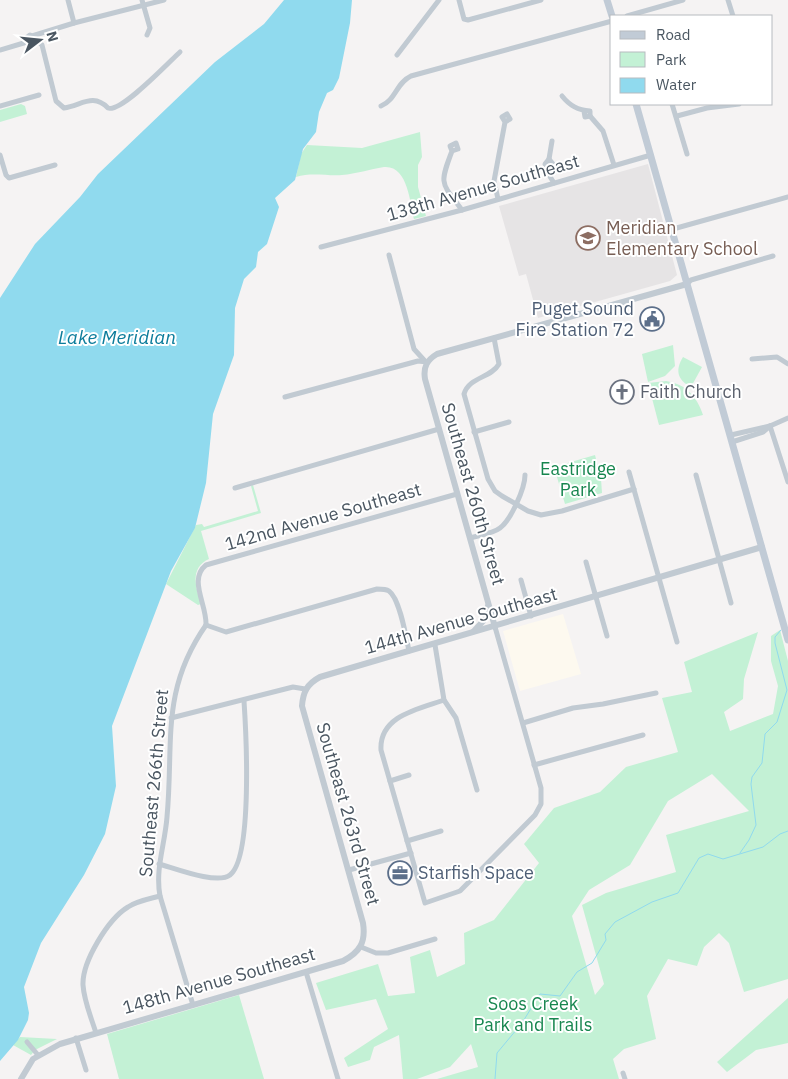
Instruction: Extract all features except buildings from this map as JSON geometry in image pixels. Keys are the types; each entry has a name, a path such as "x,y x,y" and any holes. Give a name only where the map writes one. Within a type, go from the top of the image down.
{"main road":[{"path":"607,0 612,15"},
{"path":"638,105 788,640"}],"street":[{"path":"68,0 74,23"},
{"path":"0,50 32,42 33,38 74,23 143,3 164,0"},
{"path":"397,54 438,0"},
{"path":"459,0 464,19 468,20 541,0"},
{"path":"630,15 683,0"},
{"path":"728,0 733,15"},
{"path":"143,3 150,28 147,35"},
{"path":"381,106 391,101 401,82 411,76 610,21"},
{"path":"33,38 42,45 56,101 61,107 74,106 91,99 99,100 108,108 116,108 180,52"},
{"path":"0,106 39,95"},
{"path":"562,96 570,106 584,111 585,117 590,116 602,132 614,165"},
{"path":"672,105 687,154"},
{"path":"677,116 707,108 731,105"},
{"path":"498,199 494,181 505,122"},
{"path":"552,140 549,159 553,164 548,167 549,175 554,183"},
{"path":"452,151 443,179 445,186 462,210"},
{"name":"138th Avenue Southeast","path":"321,247 462,210 651,154"},
{"path":"0,155 6,175 14,177 55,165"},
{"path":"673,229 788,197"},
{"path":"388,256 414,348 416,353 427,362"},
{"path":"285,398 418,361 427,362 437,354 687,284 691,280 772,256"},
{"path":"494,338 499,364 496,369 466,388 465,401 491,486 495,491 532,513 547,514 634,489"},
{"path":"752,359 777,358 788,364"},
{"name":"Southeast 260th Street","path":"411,853 425,903 460,891 535,815 541,804 541,788 424,373 427,362"},
{"path":"732,439 763,432 770,426 788,418"},
{"path":"474,432 509,422"},
{"path":"770,426 788,482"},
{"path":"235,488 439,429"},
{"path":"629,472 677,642"},
{"path":"470,538 499,529 507,520 523,488 525,475"},
{"path":"696,475 731,603"},
{"name":"142nd Avenue Southeast","path":"206,625 205,606 197,581 199,572 211,563 458,494"},
{"name":"144th Avenue Southeast","path":"305,689 320,677 435,645 762,547"},
{"path":"586,562 607,636"},
{"path":"521,580 531,616"},
{"path":"206,625 226,632 377,589 389,591 396,603 410,651"},
{"path":"468,635 480,626 485,619 488,600"},
{"name":"Southeast 266th Street","path":"193,1005 160,896 157,878 167,818 171,718 175,688 186,658 206,625"},
{"path":"435,645 444,700 456,718 477,790"},
{"path":"171,718 244,701 292,687 305,689"},
{"name":"Southeast 263rd Street","path":"305,689 302,706 305,719 363,923 364,938 361,947"},
{"path":"523,723 573,708 603,704 656,692"},
{"path":"349,870 411,853 380,741 384,729 400,717 444,700"},
{"path":"159,864 210,878 226,877 234,870 238,858 245,816 247,754 244,701"},
{"path":"534,764 643,735"},
{"path":"390,781 410,775"},
{"path":"407,841 441,831"},
{"path":"96,1033 84,998 82,983 90,957 114,919 126,908 160,896"},
{"path":"361,947 376,954 388,953 435,939"},
{"name":"148th Avenue Southeast","path":"21,1079 27,1067 38,1055 76,1038 343,961 354,956 361,947"},
{"path":"306,972 338,1079"},
{"path":"76,1038 86,1070"},
{"path":"27,1042 38,1055"},
{"path":"623,1072 625,1079"}],"shaded area":[{"name":"Meridian Elementary School","path":"648,164 677,275 670,281 538,318 526,274 519,276 499,206"},
{"path":"563,614 581,674 520,691 503,631"}],"green space":[{"path":"21,104 25,106 27,114 0,122 0,110"},
{"path":"420,132 422,157 418,165 418,187 426,216 414,219 403,178 392,168 384,167 342,175 313,174 296,177 301,154 307,145 362,148"},
{"path":"673,345 675,366 665,376 648,382 642,354"},
{"path":"683,357 702,367 691,387 680,378 678,370"},
{"path":"666,381 679,385 690,392 698,403 703,415 659,425 648,383"},
{"name":"Eastridge Park","path":"595,455 601,479 602,493 565,504 554,467"},
{"path":"253,485 261,513 201,531 209,559 203,563 196,573 196,585 201,604 198,605 166,584 196,525 202,524 204,527 258,511 251,486"},
{"name":"Soos Creek Park and Trails","path":"780,630 788,661 788,979 744,992 729,943 719,933 704,947 697,966 668,959 647,996 656,1039 624,1049 613,1059 619,1079 437,1079 478,1067 471,1044 450,1067 417,1079 403,1079 399,1035 374,1047 370,1060 348,1067 344,1058 388,1029 376,999 326,1010 316,983 378,964 388,996 415,993 410,957 430,950 437,977 465,964 464,933 494,920 539,863 524,844 554,808 600,792 626,767 678,752 662,698 692,692 684,662 758,632 744,679 743,699 724,712 730,731 773,714 778,686 771,661 771,636","holes":["712,774 749,811 666,835 676,872 606,893 582,905 604,984 595,995 572,916 589,890 630,865 668,801"]},
{"path":"239,995 264,1079 119,1079 107,1034"},
{"path":"788,998 788,1043 756,1050 727,1072 717,1062"},
{"path":"20,1037 57,1039 35,1050 31,1055 13,1045"}],"water":[{"name":"Lake Meridian","path":"284,0 352,0 350,23 339,78 333,90 327,93 319,112 316,132 303,149 295,180 275,198 279,207 267,244 258,252 256,267 244,279 235,308 234,355 213,414 206,483 195,528 171,571 112,726 116,786 105,834 84,875 41,943 24,987 29,1013 28,1020 18,1040 0,1061 0,298 35,244 80,197 98,174 215,62 264,24"}],"waterway":[{"path":"740,853 756,825 751,784 752,777 762,763 765,734 777,722 787,690 775,643 775,637 781,630"},
{"path":"495,1079 497,1053 522,1023 540,994 560,996 577,972 592,963 606,940 605,934 615,922 652,902 678,893 699,858 708,854 723,859 763,847 780,834 788,831"}],"place":[{"name":"Meridian Elementary School","path":"588,238"},
{"name":"Puget Sound Fire Station 72","path":"652,319"},
{"name":"Faith Church","path":"622,392"},
{"name":"Starfish Space","path":"400,873"}]}
